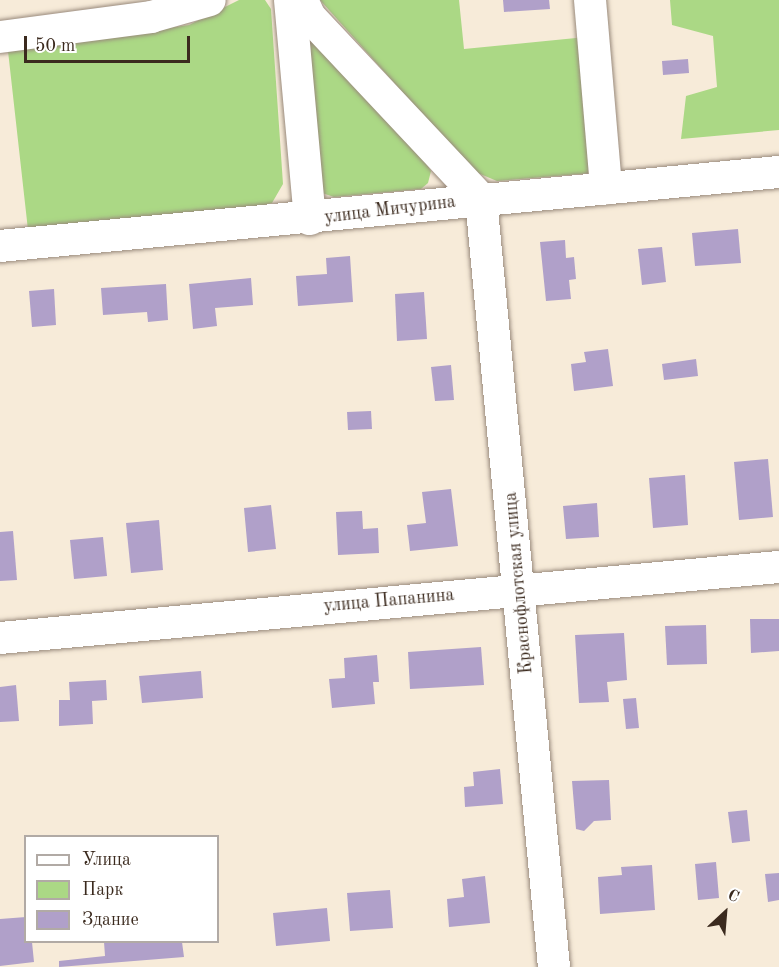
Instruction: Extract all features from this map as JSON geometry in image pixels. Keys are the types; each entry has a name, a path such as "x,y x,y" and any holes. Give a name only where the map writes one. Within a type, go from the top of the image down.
{"street":[{"path":"0,37 151,17 210,0"},
{"path":"290,0 310,219"},
{"path":"302,0 310,17 481,199"},
{"path":"590,0 606,188"},
{"name":"улица Мичурина","path":"0,246 310,219 481,199 779,172"},
{"name":"Краснофлотская улица","path":"481,199 520,588 554,967"},
{"name":"улица Папанина","path":"0,638 520,588 779,567"}],"green space":[{"path":"239,0 265,0 271,9 283,184 272,203 256,207 28,230 8,51 189,25"},
{"path":"320,0 459,0 464,49 586,37 592,173 497,181 473,171"},
{"path":"670,0 779,0 779,130 681,139 686,96 717,87 713,36 672,25"},
{"path":"305,34 426,163 431,171 428,183 421,189 334,197 322,193"}],"building":[{"path":"503,0 549,0 550,9 504,12"},
{"path":"688,59 689,73 663,75 662,61"},
{"path":"738,229 741,263 695,266 692,233"},
{"path":"565,240 566,258 574,257 576,279 569,280 571,299 546,301 540,242"},
{"path":"662,247 666,282 642,285 638,249"},
{"path":"350,256 353,302 298,306 296,276 327,274 326,258"},
{"path":"251,278 253,305 215,308 217,326 193,329 189,284"},
{"path":"166,284 168,320 148,322 147,312 103,315 101,288"},
{"path":"54,289 56,325 32,327 29,291"},
{"path":"424,292 427,339 397,341 395,294"},
{"path":"608,349 613,386 574,391 571,364 586,362 584,352"},
{"path":"696,359 698,376 664,380 662,364"},
{"path":"451,365 454,400 435,401 431,367"},
{"path":"371,411 372,429 348,430 347,412"},
{"path":"768,459 773,517 739,520 734,462"},
{"path":"685,475 688,525 653,528 649,478"},
{"path":"451,489 458,546 410,551 407,525 426,523 422,492"},
{"path":"597,503 599,537 566,539 563,506"},
{"path":"271,505 276,549 248,552 244,508"},
{"path":"362,511 363,529 378,528 379,553 338,555 336,512"},
{"path":"159,520 163,570 131,573 126,523"},
{"path":"13,531 17,580 0,581 0,532"},
{"path":"103,537 107,576 74,579 70,540"},
{"path":"750,619 779,619 779,651 751,653"},
{"path":"706,625 707,664 667,665 665,626"},
{"path":"624,633 627,680 607,682 609,702 579,703 575,635"},
{"path":"481,647 484,685 410,689 408,652"},
{"path":"377,655 379,682 373,682 375,704 332,708 329,679 345,678 344,658"},
{"path":"201,671 203,698 142,703 139,676"},
{"path":"106,680 107,700 92,701 93,724 59,726 59,700 70,700 69,682"},
{"path":"16,685 19,721 0,722 0,687"},
{"path":"636,698 639,728 626,729 623,699"},
{"path":"500,769 503,804 465,807 464,787 474,786 473,772"},
{"path":"609,780 611,820 594,821 584,831 576,829 572,781"},
{"path":"747,810 750,841 732,843 728,812"},
{"path":"716,862 719,898 698,900 695,864"},
{"path":"652,865 655,910 600,914 598,877 622,875 621,867"},
{"path":"779,873 779,900 768,902 765,874"},
{"path":"485,876 490,923 449,927 447,899 464,897 462,879"},
{"path":"390,890 393,928 350,931 347,893"},
{"path":"327,908 330,941 276,946 273,913"},
{"path":"24,917 24,943 32,943 34,962 0,966 0,919"},
{"path":"104,943 182,943 184,957 59,967 59,961 105,956"}]}
